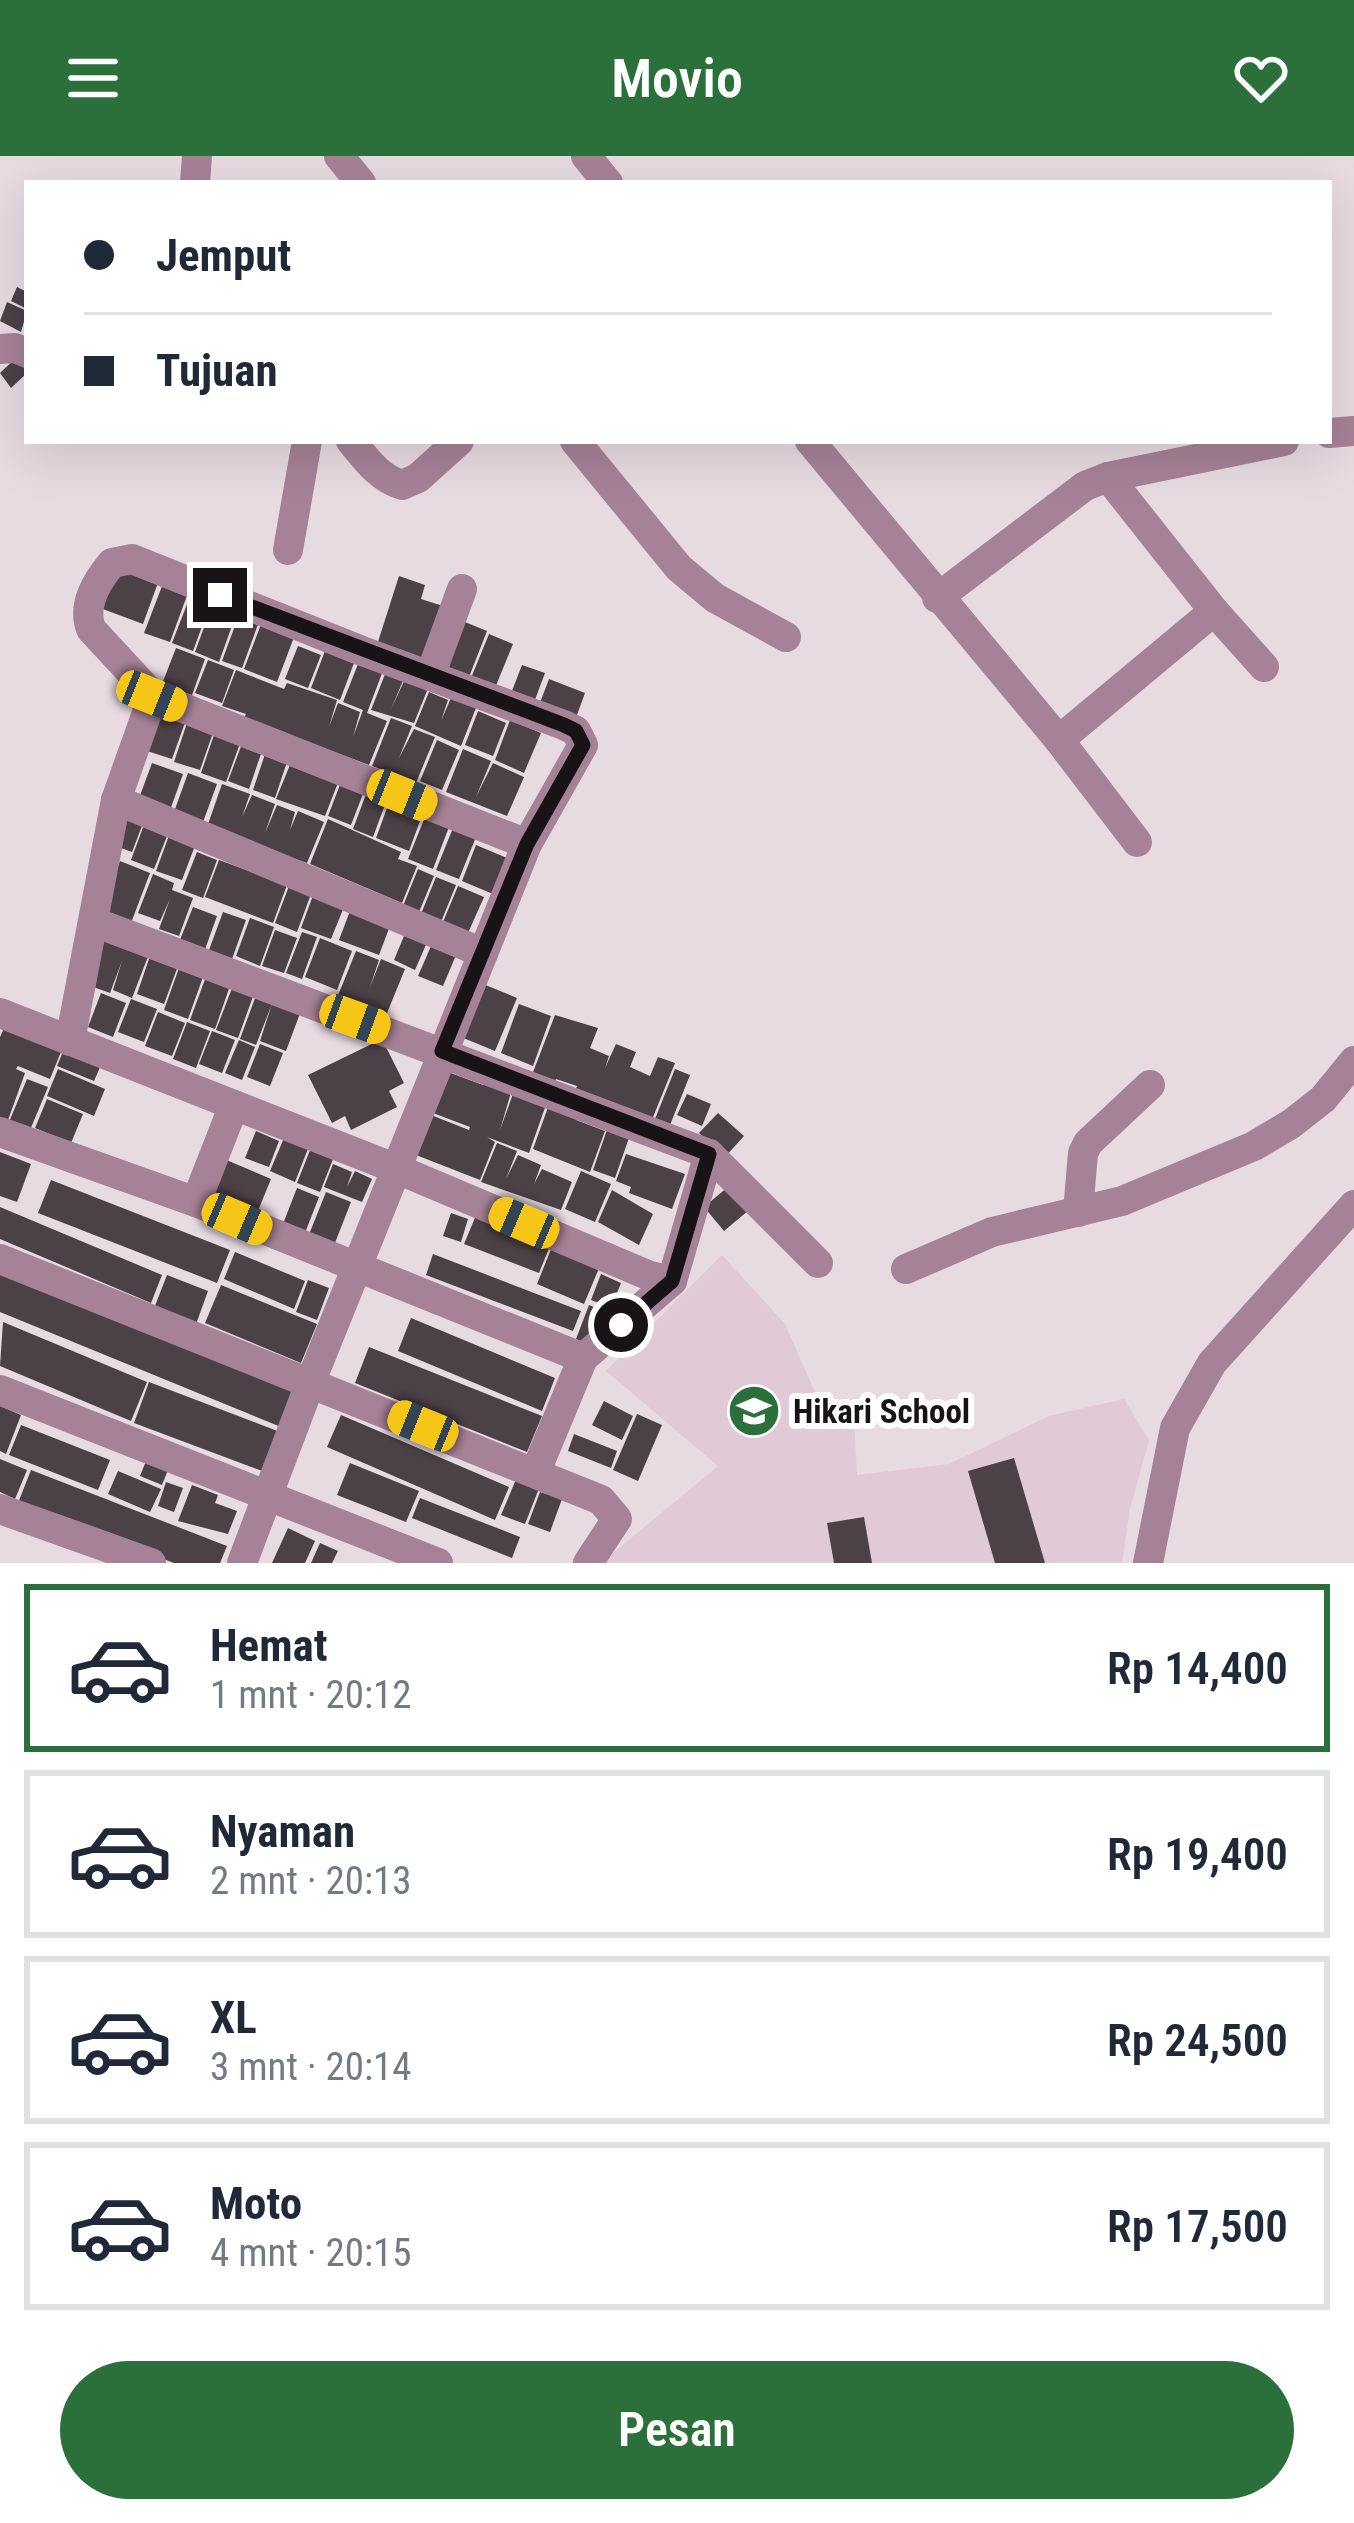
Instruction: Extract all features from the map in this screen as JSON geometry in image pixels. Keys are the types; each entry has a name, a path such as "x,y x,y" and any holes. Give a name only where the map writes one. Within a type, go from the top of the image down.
{"street":[{"path":"338,156 358,180"},
{"path":"586,156 606,180"},
{"path":"288,550 306,444"},
{"path":"354,444 375,469 402,485 418,478 456,444"},
{"path":"576,444 679,568 716,598 787,637"},
{"path":"811,444 1059,740 1137,842"},
{"path":"937,598 1070,494 1108,477 1269,444"},
{"path":"1108,477 1264,667"},
{"path":"242,1563 527,844 583,745 580,736 564,725 132,559 121,559 105,572 86,607 91,629 152,696 527,844"},
{"path":"430,676 461,589"},
{"path":"1059,740 1214,611"},
{"path":"70,1041 116,800 152,696"},
{"path":"116,800 483,953"},
{"path":"94,922 709,1154 818,1262"},
{"path":"0,1013 672,1281"},
{"path":"906,1269 992,1232 1123,1201 1277,1134 1323,1099 1354,1061"},
{"path":"1078,1212 1088,1143 1150,1085"},
{"path":"196,1202 234,1105"},
{"path":"0,1132 196,1202 583,1358"},
{"path":"536,1471 583,1358 672,1281 709,1154"},
{"path":"1148,1563 1175,1428 1212,1363 1354,1205"},
{"path":"0,1259 601,1499 614,1513 614,1528 588,1563"},
{"path":"0,1390 438,1563"},
{"path":"0,1509 151,1563"}],"shaded area":[{"name":"Hikari School","path":"722,1255 785,1324 821,1406 853,1403 857,1475 949,1464 1049,1416 1124,1399 1149,1440 1130,1509 1122,1563 601,1563 718,1466 606,1371"}],"building":[{"path":"17,287 24,290 24,308 11,301"},
{"path":"7,302 24,310 21,332 0,321"},
{"path":"21,353 24,356 24,376 11,388 0,373"},
{"path":"116,564 159,580 143,624 100,608"},
{"path":"399,576 425,585 421,599 443,606 425,661 377,645"},
{"path":"164,581 189,590 170,642 144,633"},
{"path":"191,594 211,602 193,651 172,643"},
{"path":"214,600 238,609 219,662 195,652"},
{"path":"240,612 260,619 242,668 222,661"},
{"path":"263,619 296,632 277,682 244,669"},
{"path":"465,622 487,631 469,677 447,669"},
{"path":"489,634 513,644 495,688 471,678"},
{"path":"328,643 357,655 340,700 311,688"},
{"path":"298,646 321,655 308,688 285,679"},
{"path":"176,648 205,659 192,695 162,684"},
{"path":"360,659 384,668 367,713 387,721 369,765 222,706 236,670 284,689 287,683 337,700 329,727 338,703 360,712 353,737 363,710 343,702"},
{"path":"208,660 234,670 222,703 195,693"},
{"path":"522,665 545,673 533,705 510,696"},
{"path":"387,669 405,676 391,709 406,677 429,686 414,723 371,710"},
{"path":"549,679 585,693 574,723 538,708"},
{"path":"429,692 448,700 441,721 451,698 476,708 461,746 415,726"},
{"path":"161,707 187,717 172,759 147,751"},
{"path":"478,711 506,723 493,756 465,745"},
{"path":"189,717 215,727 200,770 174,762"},
{"path":"391,718 412,726 399,758 414,729 435,737 416,783 372,766"},
{"path":"510,720 541,733 524,773 495,760"},
{"path":"216,729 242,738 226,782 201,773"},
{"path":"437,740 459,750 442,790 420,781"},
{"path":"243,741 263,748 249,789 228,781"},
{"path":"268,745 290,753 275,798 253,790"},
{"path":"463,749 491,761 476,797 493,763 524,777 507,816 446,792"},
{"path":"294,755 341,775 325,816 276,799"},
{"path":"152,763 183,774 169,813 138,801"},
{"path":"188,773 217,784 203,822 174,812"},
{"path":"343,777 366,786 351,825 328,816"},
{"path":"222,784 250,794 242,817 252,795 275,804 265,833 277,805 295,812 290,830 298,811 324,822 307,863 207,827"},
{"path":"369,786 389,794 373,837 353,829"},
{"path":"387,808 420,821 409,851 376,838"},
{"path":"122,809 145,818 132,852 110,844"},
{"path":"425,817 449,827 433,869 408,859"},
{"path":"328,819 401,852 398,859 417,866 402,903 310,864"},
{"path":"145,822 169,831 154,869 131,860"},
{"path":"453,828 476,837 459,879 436,870"},
{"path":"170,833 196,843 182,880 156,871"},
{"path":"476,845 507,858 493,894 462,881"},
{"path":"197,852 217,860 203,898 182,890"},
{"path":"219,860 287,885 273,923 205,897"},
{"path":"120,861 150,873 131,923 101,912"},
{"path":"418,869 434,876 419,912 403,906"},
{"path":"153,874 174,883 172,890 193,898 179,936 159,929 170,899 160,921 138,913"},
{"path":"436,877 456,885 441,922 421,914"},
{"path":"289,886 311,894 297,932 275,923"},
{"path":"458,886 484,897 468,933 443,922"},
{"path":"315,890 346,902 331,939 301,928"},
{"path":"353,903 393,918 379,955 339,940"},
{"path":"193,907 217,916 203,955 178,945"},
{"path":"223,912 246,920 232,959 209,950"},
{"path":"250,918 274,927 260,966 236,956"},
{"path":"409,924 431,933 415,970 394,960"},
{"path":"275,930 297,938 284,973 262,966"},
{"path":"302,932 317,937 302,979 286,973"},
{"path":"435,937 459,948 443,986 418,976"},
{"path":"320,938 352,951 337,990 305,977"},
{"path":"102,939 149,954 132,998 113,990 122,961 110,993 85,984"},
{"path":"356,951 379,960 370,987 381,959 405,969 385,1018 337,998"},
{"path":"150,956 178,966 164,1004 137,994"},
{"path":"179,968 203,977 188,1019 164,1010"},
{"path":"207,974 231,983 215,1029 190,1020"},
{"path":"234,983 255,991 238,1038 216,1030"},
{"path":"483,984 517,998 495,1051 461,1037"},
{"path":"258,990 302,1008 286,1051 260,1041 272,1004 256,1045 240,1039"},
{"path":"101,993 126,1003 113,1037 88,1027"},
{"path":"131,999 157,1009 144,1042 118,1032"},
{"path":"519,1004 551,1016 533,1066 501,1053"},
{"path":"158,1012 185,1023 172,1056 145,1046"},
{"path":"555,1015 598,1028 590,1048 609,1056 605,1068 616,1044 636,1052 630,1067 650,1076 658,1057 675,1063 651,1122 575,1091 577,1086 556,1079 552,1088 530,1080"},
{"path":"187,1022 210,1031 196,1068 173,1059"},
{"path":"5,1026 65,1042 50,1079 18,1066 25,1073 8,1120 0,1117 0,1037"},
{"path":"212,1031 235,1040 222,1073 199,1064"},
{"path":"382,1039 404,1083 389,1091 397,1107 351,1130 345,1116 332,1123 308,1075"},
{"path":"239,1040 255,1047 242,1080 225,1073"},
{"path":"67,1042 104,1058 94,1081 57,1066"},
{"path":"260,1044 283,1053 270,1086 247,1077"},
{"path":"58,1069 105,1089 94,1116 47,1096"},
{"path":"675,1069 690,1075 670,1125 655,1119"},
{"path":"448,1072 512,1089 500,1130 514,1091 547,1102 529,1153 487,1137 495,1142 480,1180 416,1155 431,1115 469,1130 433,1113"},
{"path":"27,1079 48,1087 30,1130 9,1122"},
{"path":"687,1094 711,1104 702,1126 677,1115"},
{"path":"47,1099 83,1114 71,1143 35,1128"},
{"path":"551,1099 580,1110 576,1120 605,1131 590,1172 533,1149"},
{"path":"718,1113 744,1136 725,1157 699,1133"},
{"path":"608,1127 630,1135 615,1178 593,1170"},
{"path":"256,1131 279,1141 269,1167 245,1158"},
{"path":"287,1131 311,1141 295,1182 270,1171"},
{"path":"314,1140 337,1149 320,1192 297,1183"},
{"path":"497,1143 517,1151 506,1179 518,1155 541,1165 534,1184 542,1169 572,1182 561,1210 481,1182"},
{"path":"0,1152 31,1164 17,1202 0,1196"},
{"path":"626,1154 685,1174 672,1209 629,1193 631,1187 616,1181"},
{"path":"217,1156 271,1179 255,1218 202,1196"},
{"path":"333,1164 352,1172 347,1187 355,1171 372,1179 362,1202 324,1187"},
{"path":"581,1171 611,1184 595,1222 565,1209"},
{"path":"51,1180 230,1250 217,1283 38,1213"},
{"path":"729,1186 749,1210 724,1231 704,1207"},
{"path":"297,1188 319,1197 303,1238 281,1229"},
{"path":"612,1190 653,1214 639,1245 598,1222"},
{"path":"326,1192 351,1202 333,1248 308,1237"},
{"path":"0,1207 162,1275 151,1303 0,1239"},
{"path":"451,1213 468,1219 461,1242 443,1236"},
{"path":"477,1213 552,1241 539,1273 464,1244"},
{"path":"554,1242 602,1261 584,1304 537,1284"},
{"path":"235,1252 305,1281 294,1309 224,1279"},
{"path":"433,1254 581,1311 573,1331 426,1275"},
{"path":"0,1267 297,1389 281,1427 0,1312"},
{"path":"601,1274 621,1283 611,1308 591,1300"},
{"path":"167,1275 208,1291 195,1327 153,1311"},
{"path":"308,1280 329,1288 317,1320 296,1312"},
{"path":"221,1285 317,1324 301,1363 205,1323"},
{"path":"589,1305 606,1312 593,1346 576,1339"},
{"path":"411,1318 555,1378 542,1411 398,1351"},
{"path":"3,1322 147,1382 131,1421 0,1366"},
{"path":"369,1347 542,1416 527,1452 355,1383"},
{"path":"149,1382 280,1432 265,1472 134,1423"},
{"path":"604,1401 633,1416 622,1440 592,1425"},
{"path":"0,1406 21,1415 6,1454 0,1451"},
{"path":"637,1414 662,1425 638,1481 613,1470"},
{"path":"341,1415 509,1487 495,1520 327,1447"},
{"path":"21,1425 110,1460 98,1490 9,1455"},
{"path":"574,1434 617,1451 611,1468 568,1451"},
{"path":"1014,1458 1045,1563 995,1563 968,1471"},
{"path":"0,1459 27,1470 15,1499 0,1492"},
{"path":"146,1461 168,1470 162,1485 140,1476"},
{"path":"350,1463 419,1491 406,1522 337,1495"},
{"path":"31,1470 227,1546 220,1563 174,1563 18,1503"},
{"path":"118,1471 161,1489 150,1512 108,1494"},
{"path":"517,1477 540,1486 525,1524 501,1515"},
{"path":"166,1482 183,1488 174,1512 158,1506"},
{"path":"192,1485 218,1495 215,1503 237,1511 228,1534 178,1521"},
{"path":"540,1492 562,1499 550,1532 528,1524"},
{"path":"420,1498 520,1537 512,1558 412,1518"},
{"path":"864,1517 872,1563 834,1563 827,1523"},
{"path":"288,1528 315,1541 305,1563 272,1563"},
{"path":"320,1543 338,1551 332,1563 311,1563"}],"place":[{"name":"Hikari School","path":"754,1411"}],"route":[{"path":"220,595 564,725 580,736 583,745 527,844 442,1051 709,1154 672,1281 621,1325"}]}
